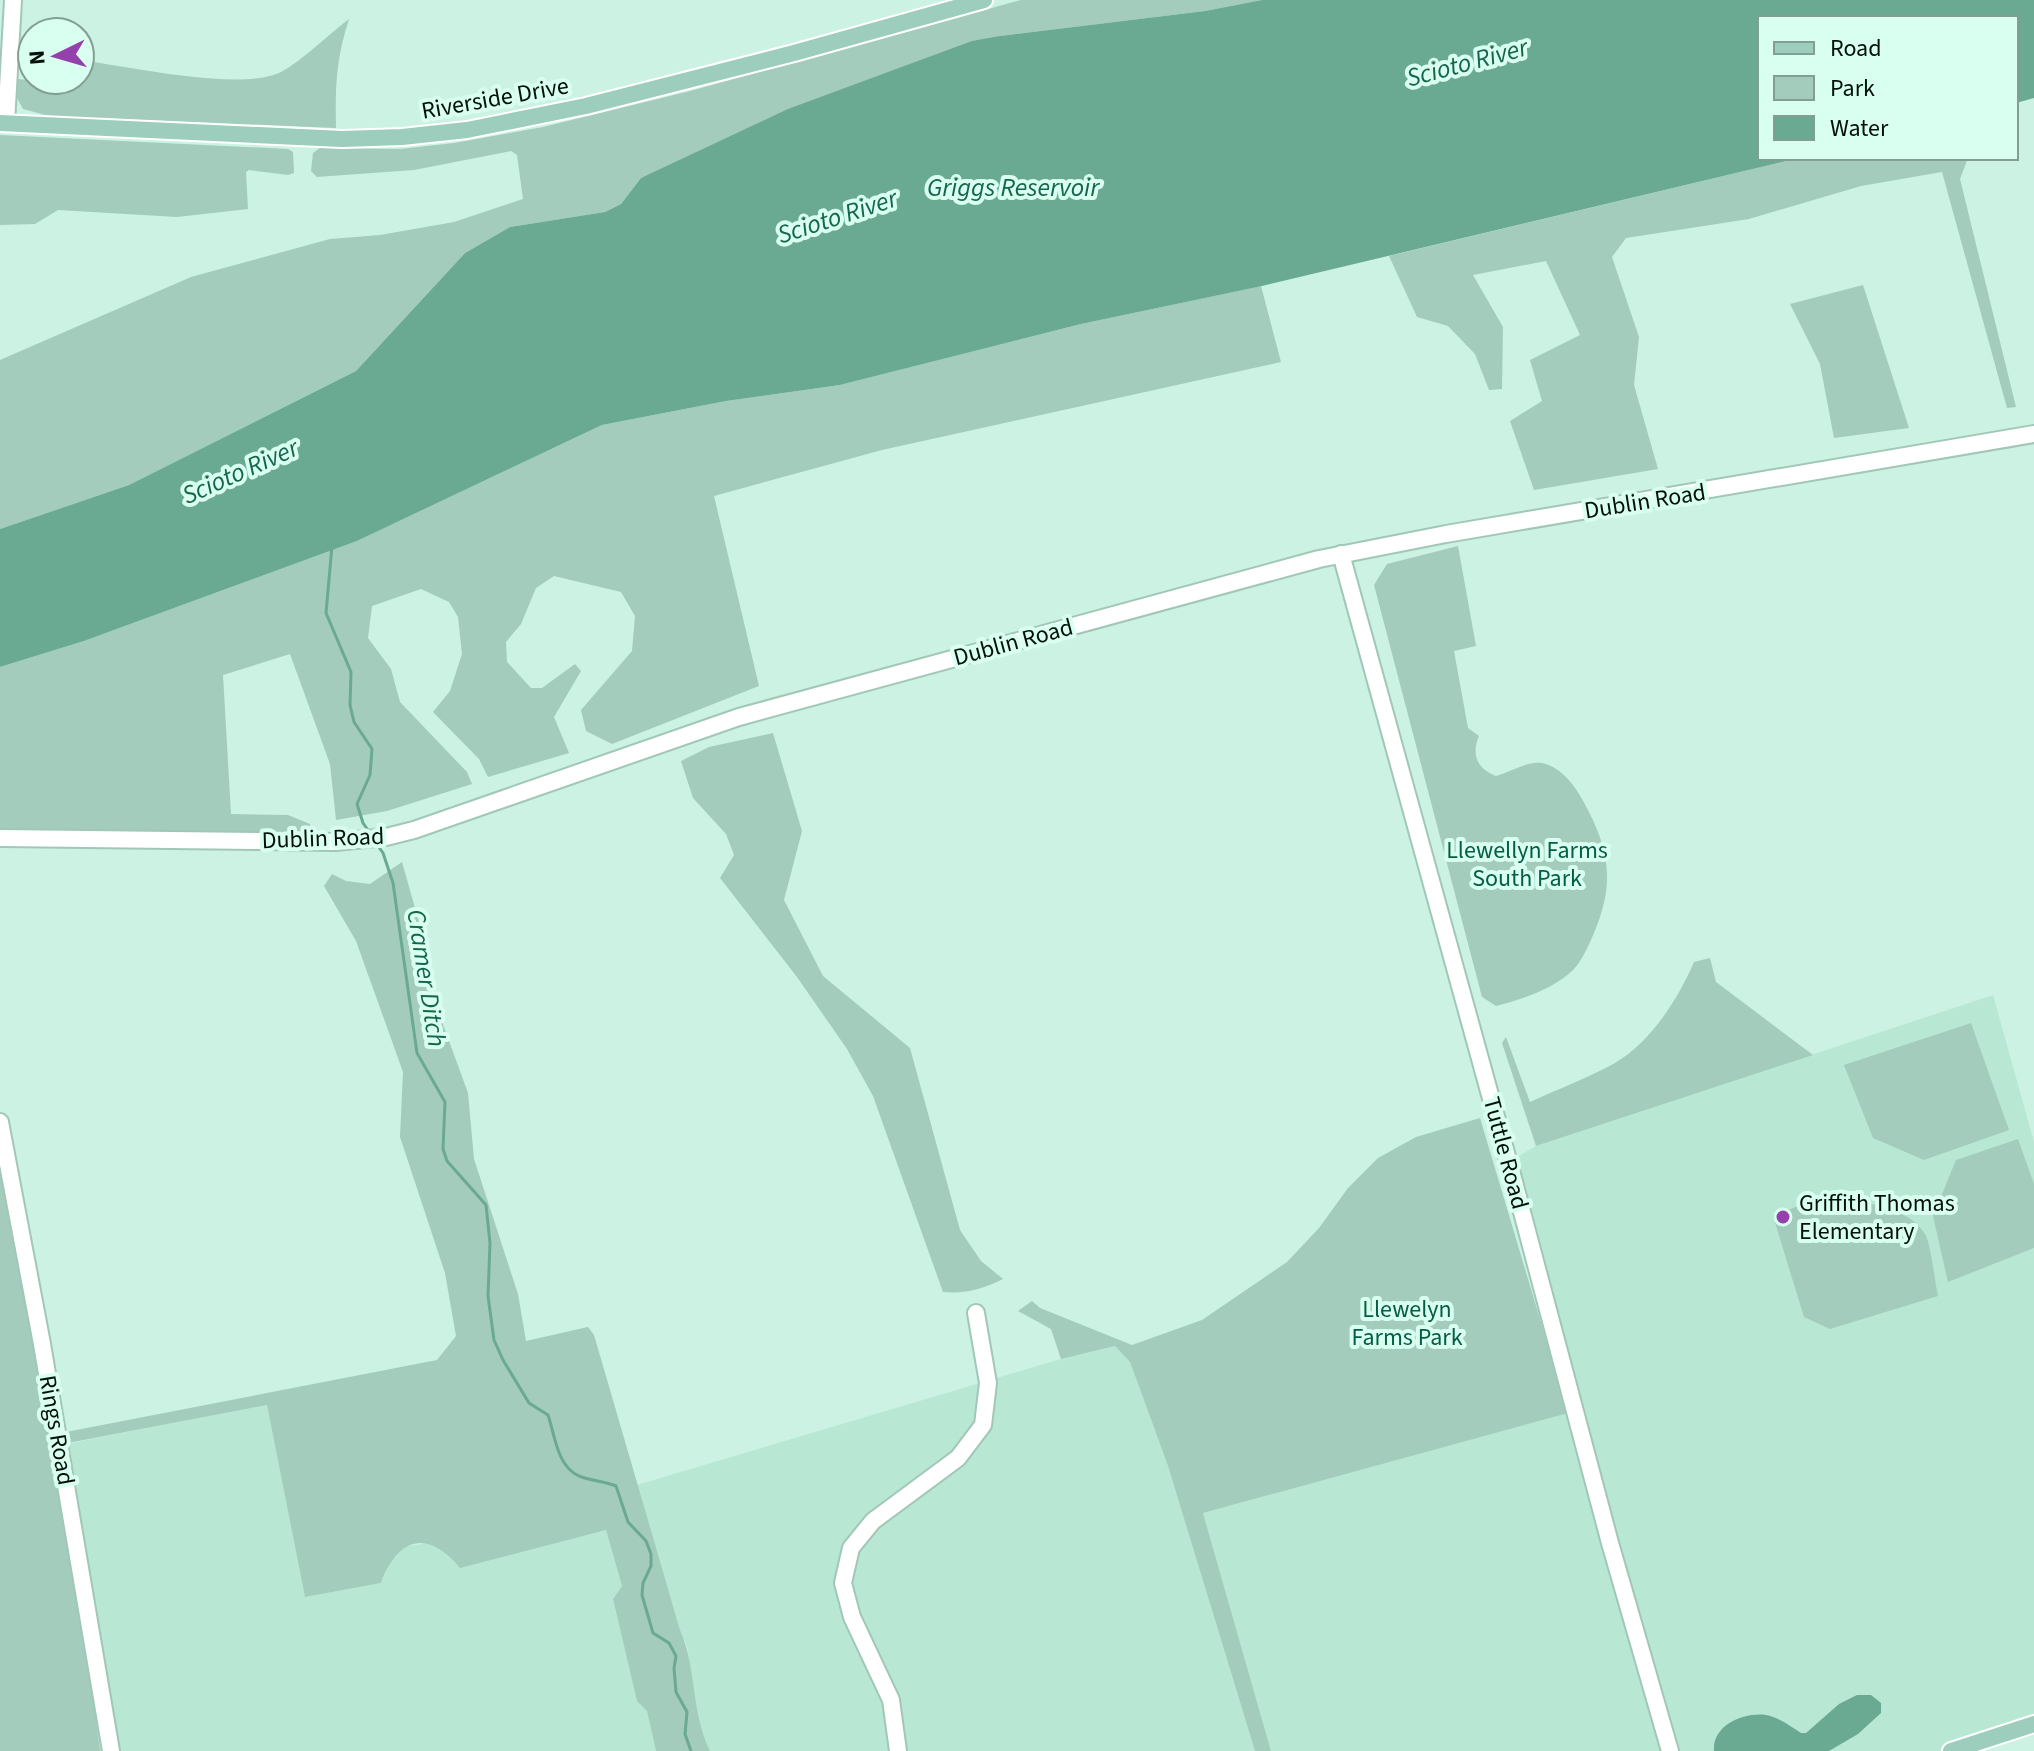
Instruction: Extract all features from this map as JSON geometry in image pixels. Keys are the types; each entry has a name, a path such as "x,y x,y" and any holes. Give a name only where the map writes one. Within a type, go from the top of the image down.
{"main road":[{"path":"3,123 13,0"},
{"name":"Riverside Drive","path":"3,123 342,139 467,130 586,106 984,0"},
{"name":"Dublin Road","path":"0,838 347,842 386,837 739,717 1341,554 2034,434"},
{"name":"Tuttle Road","path":"1341,554 1507,1155 1610,1543 1670,1751"},
{"name":"Rings Road","path":"0,1122 42,1344 110,1747"},
{"path":"898,1751 891,1700 852,1617 843,1583 851,1548 873,1521 958,1458 983,1425 988,1383 976,1313"},
{"path":"1951,1751 2034,1724"}],"shaded area":[{"path":"1993,995 2034,1142 2034,1730 1968,1751 1271,1751 1203,1513 1583,1408 1517,1157 1536,1146"},
{"path":"1115,1346 1130,1362 1168,1466 1255,1751 710,1751 701,1733 687,1646 637,1485 1061,1359"},
{"path":"267,1404 305,1597 381,1583 394,1555 407,1546 430,1543 445,1550 576,1537 606,1530 622,1586 613,1599 637,1700 647,1711 656,1751 100,1751 88,1658 52,1447"}],"green space":[{"path":"1021,0 1262,0 1205,11 1000,36 641,178 621,204 605,212 510,227 465,253 356,371 129,485 0,529 0,360 191,277 330,239 380,235 454,222 523,199 517,155 511,151 414,170 317,177 311,171 313,153 320,148 400,149 543,127 690,91"},
{"path":"349,19 337,73 336,128 49,116 23,109 16,96 96,96 96,63 212,79 239,79 281,72"},
{"path":"0,135 288,149 293,152 294,173 246,172 248,209 177,217 58,210 35,224 0,225"},
{"path":"1791,160 1967,160 1960,179 2016,407 2007,408 1942,172 1861,186 1749,219 1626,238 1612,257 1639,337 1634,385 1658,469 1534,490 1510,421 1542,401 1530,360 1580,335 1546,261 1473,275 1503,327 1502,389 1489,390 1475,354 1448,326 1417,317 1389,256"},
{"path":"1863,285 1909,428 1834,438 1820,364 1790,304"},
{"path":"1261,286 1281,362 882,450 714,496 759,686 612,744 586,731 581,710 632,651 635,616 621,592 554,576 536,588 521,624 506,642 507,662 531,688 542,688 575,664 581,671 554,717 569,753 488,777 479,759 433,712 450,691 462,654 458,617 449,602 421,589 372,606 368,638 391,669 400,702 467,772 472,784 387,811 336,820 330,764 290,654 223,675 231,814 288,815 310,824 310,836 0,830 0,667 84,641 357,541 602,425 726,401 840,385 1081,324"},
{"name":"Llewellyn Farms South Park","path":"1458,546 1476,646 1454,651 1468,728 1479,736 1477,760 1496,776 1524,765 1542,763 1565,776 1591,816 1606,864 1607,880 1601,914 1588,947 1576,966 1546,988 1496,1006 1482,997 1374,585 1387,564"},
{"path":"773,733 802,831 784,900 823,976 910,1048 960,1230 981,1261 1003,1279 988,1286 943,1292 873,1096 847,1049 797,977 720,878 734,855 726,834 693,798 681,761 709,747"},
{"path":"402,862 426,947 429,986 468,1093 474,1159 518,1294 526,1341 588,1327 594,1335 685,1645 700,1721 710,1751 656,1751 647,1711 637,1701 613,1599 622,1586 606,1530 460,1568 437,1547 415,1544 396,1556 381,1583 305,1597 267,1405 68,1443 66,1432 437,1360 456,1336 445,1273 400,1137 403,1072 356,941 324,886 332,874 346,881 370,884"},
{"path":"1710,958 1716,982 1813,1055 1536,1146 1502,1043 1506,1037 1530,1102 1594,1074 1628,1054 1652,1032 1680,990 1694,962"},
{"path":"1971,1023 2009,1130 1924,1160 1873,1138 1844,1065"},
{"name":"Llewelyn Farms Park","path":"1480,1118 1568,1413 1203,1513 1271,1751 1255,1751 1168,1466 1130,1362 1115,1346 1061,1359 1051,1329 1018,1311 1032,1301 1040,1308 1132,1345 1202,1320 1287,1262 1319,1228 1348,1188 1378,1158 1416,1137"},
{"path":"2018,1139 2034,1184 2034,1248 1948,1282 1933,1216 1956,1160"},
{"path":"0,1160 88,1658 100,1751 0,1751"},
{"path":"1820,1197 1878,1205 1917,1224 1927,1239 1938,1296 1830,1329 1804,1317 1773,1216"}],"water":[{"name":"Griggs Reservoir","path":"1262,0 2034,0 2034,98 2018,102 2018,16 1758,16 1758,160 1791,160 1262,286 1081,324 840,385 726,401 602,425 357,541 84,641 0,667 0,529 129,485 356,371 465,253 510,227 605,212 621,204 641,178 788,109 972,41 1205,11"},
{"path":"1857,1695 1871,1695 1881,1703 1881,1713 1858,1734 1829,1751 1714,1751 1718,1734 1739,1718 1766,1715 1806,1733 1839,1704"}],"waterway":[{"name":"Cramer Ditch","path":"332,546 326,613 351,672 350,705 354,722 372,749 370,775 357,804 370,833"},
{"name":"Cramer Ditch","path":"376,843 383,853 393,883 417,1053 445,1102 443,1149 447,1161 486,1205 490,1243 488,1296 494,1340 529,1403 548,1415 558,1450 566,1465 579,1476 616,1486 628,1522 646,1541 651,1566 643,1583 642,1595 653,1633 669,1643 676,1656 676,1692 687,1712 685,1734 691,1751"}],"place":[{"name":"Griffith Thomas Elementary","path":"1783,1217"}],"water label":[{"name":"Scioto River","path":"1467,62"},
{"name":"Scioto River","path":"837,216"},
{"name":"Scioto River","path":"240,471"}]}
